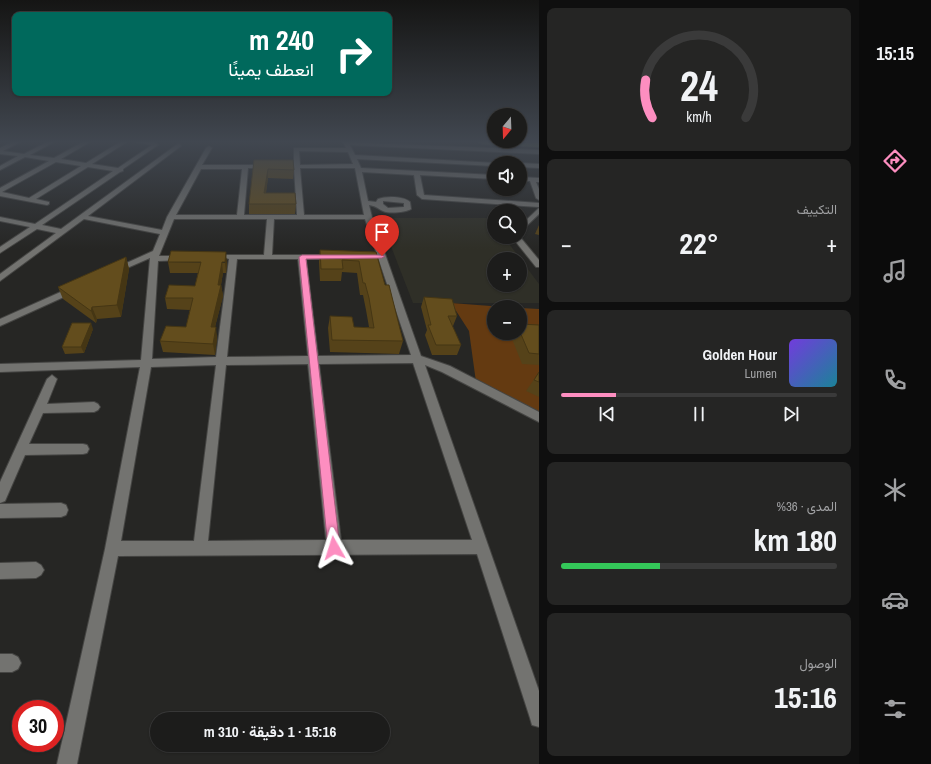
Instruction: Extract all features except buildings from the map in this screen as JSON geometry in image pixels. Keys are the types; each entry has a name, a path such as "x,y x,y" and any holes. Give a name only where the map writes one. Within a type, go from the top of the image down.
{"street":[{"path":"0,191 24,178"},
{"path":"30,200 66,178"},
{"path":"0,251 111,178"},
{"path":"0,278 83,217 132,178"},
{"path":"67,764 112,549 146,364 156,255 171,217 193,178"},
{"path":"240,218 244,178"},
{"path":"298,178 301,218"},
{"path":"360,178 378,257 418,359 539,718"},
{"path":"418,178 420,195 422,197 539,205"},
{"path":"535,179 539,198"},
{"path":"0,194 47,203"},
{"path":"366,203 379,204"},
{"path":"527,223 539,210"},
{"path":"83,217 165,233"},
{"path":"171,217 368,217"},
{"path":"268,257 271,218"},
{"path":"0,219 63,232"},
{"path":"522,244 539,265"},
{"path":"106,274 156,255 196,258"},
{"path":"218,257 342,257"},
{"path":"200,549 233,257"},
{"path":"302,257 334,548"},
{"path":"0,323 85,284"},
{"path":"0,368 221,361 418,359 446,369 539,417"},
{"path":"0,496 52,379"},
{"path":"38,409 94,408"},
{"path":"20,450 83,449"},
{"path":"0,511 61,510"},
{"path":"112,549 482,547"},
{"path":"0,571 36,570"}],"shaded area":[{"path":"380,218 487,218 487,244 509,244 515,252 487,252 487,292 527,292 527,268 539,284 539,303 527,303 527,300 487,300 487,303 413,303"},
{"path":"451,303 487,306 487,340 527,340 527,308 539,309 539,415 476,382 469,331"}],"route":[{"path":"334,548 302,257 382,256"}]}
